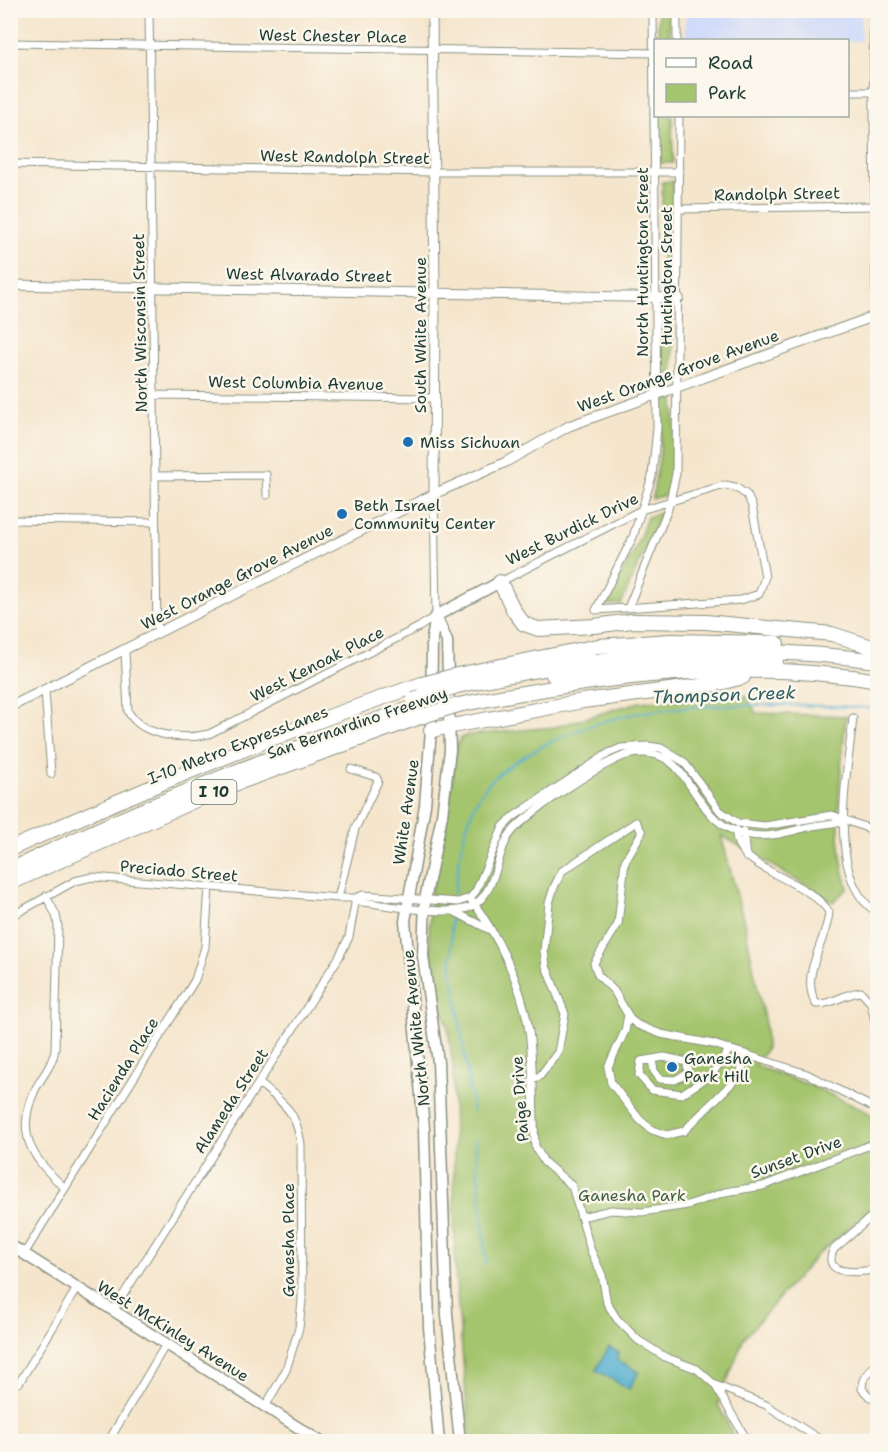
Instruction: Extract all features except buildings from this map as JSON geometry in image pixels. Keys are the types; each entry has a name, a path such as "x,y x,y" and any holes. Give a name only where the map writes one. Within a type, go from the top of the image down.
{"highway":[{"path":"500,582 514,611 524,624 538,629 632,621 686,621 832,634 878,650"},
{"name":"San Bernardino Freeway","path":"10,883 218,790 457,690 598,646 670,641 751,641 878,650"},
{"path":"457,690 581,661 680,652 758,651 836,655 878,661"},
{"path":"457,690 546,676 679,662 771,660 878,669"},
{"path":"431,730 583,702 716,684 759,672"},
{"name":"San Bernardino Freeway","path":"10,849 207,762 318,719 423,684 457,690 536,690 668,674 759,672 808,673 878,681"},
{"name":"I-10 Metro ExpressLanes","path":"10,860 136,802 229,764 339,723 420,707"},
{"name":"I-10 Metro ExpressLanes","path":"10,870 208,782 332,734 420,707"}],"main road":[{"name":"West Burdick Drive","path":"436,616 500,582"},
{"name":"North White Avenue","path":"436,616 447,641 450,750 441,815 424,904 423,956 438,1062 447,1315 460,1442"},
{"name":"South White Avenue","path":"431,730 432,639 436,616"},
{"name":"White Avenue","path":"408,903 425,805 431,730"},
{"name":"North White Avenue","path":"408,903 405,921 424,1128 429,1328 439,1442"},
{"name":"West McKinley Avenue","path":"10,1245 321,1442"}],"street":[{"name":"North Wisconsin Street","path":"149,10 157,634"},
{"name":"South White Avenue","path":"432,10 436,616"},
{"name":"North Huntington Street","path":"653,10 654,53"},
{"path":"677,10 677,39"},
{"path":"874,10 878,320"},
{"name":"West Chester Place","path":"10,43 149,47 654,53"},
{"path":"849,92 876,92"},
{"name":"North Huntington Street","path":"596,610 633,537 652,476 657,428 655,117"},
{"name":"Huntington Street","path":"628,608 671,500 676,474 679,387 678,117"},
{"name":"West Randolph Street","path":"10,164 433,172 679,172"},
{"name":"Randolph Street","path":"679,209 875,206"},
{"name":"West Alvarado Street","path":"10,285 679,298"},
{"name":"West Orange Grove Avenue","path":"10,707 434,495 504,463 569,426 877,315"},
{"name":"West Columbia Avenue","path":"155,395 436,398"},
{"path":"155,476 266,475 267,495"},
{"name":"West Burdick Drive","path":"500,582 641,510 725,485 735,487 747,495 752,506 765,577 759,594 741,600 596,610"},
{"path":"10,520 155,522"},
{"name":"West Kenoak Place","path":"126,651 128,711 132,719 139,725 166,734 198,737 209,734 419,627 436,616"},
{"path":"45,690 51,774"},
{"path":"852,718 844,820 844,853 848,875 857,894 878,913"},
{"path":"424,904 446,903 470,898 484,876 507,822 567,780 621,748 648,746 673,754 684,762 720,811 740,823 765,826 832,815 878,832"},
{"path":"453,911 475,904 492,883 502,849 519,823 619,758 637,754 668,760 681,770 698,801 713,818 739,833 770,836 844,820"},
{"path":"338,898 355,829 378,781 376,777 351,769"},
{"path":"713,818 720,811"},
{"path":"531,1079 540,1076 558,1052 565,1014 546,966 544,951 549,903 554,887 562,871 636,822 642,832 625,861 618,924 594,963 598,975 614,991 628,1015 638,1025 661,1034 730,1049 807,1074 878,1110"},
{"path":"740,823 739,833 747,850 746,857 812,893 822,901 829,912 828,925 816,953 811,995 816,1004 827,1005 852,992 867,995 878,1035"},
{"name":"Preciado Street","path":"10,917 75,881 92,877 338,898 356,898 363,895 424,904"},
{"name":"Hacienda Place","path":"24,1254 195,980 205,947 208,886"},
{"path":"46,897 56,915 58,926 55,1049 54,1059 29,1106 27,1130 28,1142 37,1161 64,1187"},
{"name":"Alameda Street","path":"113,1311 339,957 349,937 356,898"},
{"name":"Paige Drive","path":"470,898 492,931 520,997 529,1031 535,1146 544,1162 572,1186 591,1251 602,1275 607,1303 617,1319 638,1340 665,1357 697,1369 715,1385 748,1442"},
{"path":"424,904 453,911 492,931"},
{"path":"628,1015 625,1030 608,1067 618,1094 628,1101 640,1120 652,1130 667,1135 684,1131 740,1075 746,1054"},
{"path":"652,1060 654,1071 660,1079 675,1080 688,1073 687,1062 664,1057 641,1061 639,1075 652,1090 682,1094 712,1074 730,1049"},
{"name":"Ganesha Place","path":"259,1083 290,1108 298,1123 301,1144 302,1301 299,1328 286,1370 265,1407"},
{"name":"Sunset Drive","path":"581,1217 611,1210 642,1212 688,1204 725,1192 763,1186 878,1142"},
{"path":"878,1211 834,1249 831,1255 838,1269 848,1273 878,1269"},
{"path":"19,1383 77,1288"},
{"path":"109,1441 166,1344"},
{"path":"878,1361 863,1380 862,1389 870,1397 878,1398"},
{"path":"715,1385 766,1405 824,1442"}],"shaded area":[{"path":"685,11 861,11 861,41 849,41 849,39 686,39"}],"green space":[{"path":"658,11 669,11 670,39 658,39"},
{"path":"659,117 672,117 673,163 660,163"},
{"path":"673,181 673,289 662,290 662,182"},
{"path":"661,306 673,306 673,373 661,377"},
{"path":"674,398 672,471 666,495 652,499 660,453 662,402"},
{"path":"661,513 621,604 605,605 637,545 647,517"},
{"name":"Ganesha Park","path":"747,696 756,713 846,716 839,824 840,846 848,888 833,902 721,835 745,926 765,1024 766,1048 756,1066 812,1086 878,1117 877,1205 817,1255 744,1338 718,1404 736,1441 470,1441 455,1271 453,1068 448,1027 432,975 429,934 431,890 449,802 457,745 461,738 468,735 555,727 639,702"}],"water":[{"path":"609,1347 619,1353 616,1359 639,1372 629,1389 596,1370"}],"waterway":[{"name":"Thompson Creek","path":"454,893 466,828 482,792 493,779 515,762 567,735 620,717 673,708 774,705 878,709"},
{"name":"Thompson Creek","path":"451,919 452,969 473,1111"},
{"name":"Thompson Creek","path":"475,1139 486,1263"}],"place":[{"name":"Miss Sichuan","path":"408,442"},
{"name":"Beth Israel Community Center","path":"342,514"},
{"name":"Ganesha Park Hill","path":"672,1067"}]}
